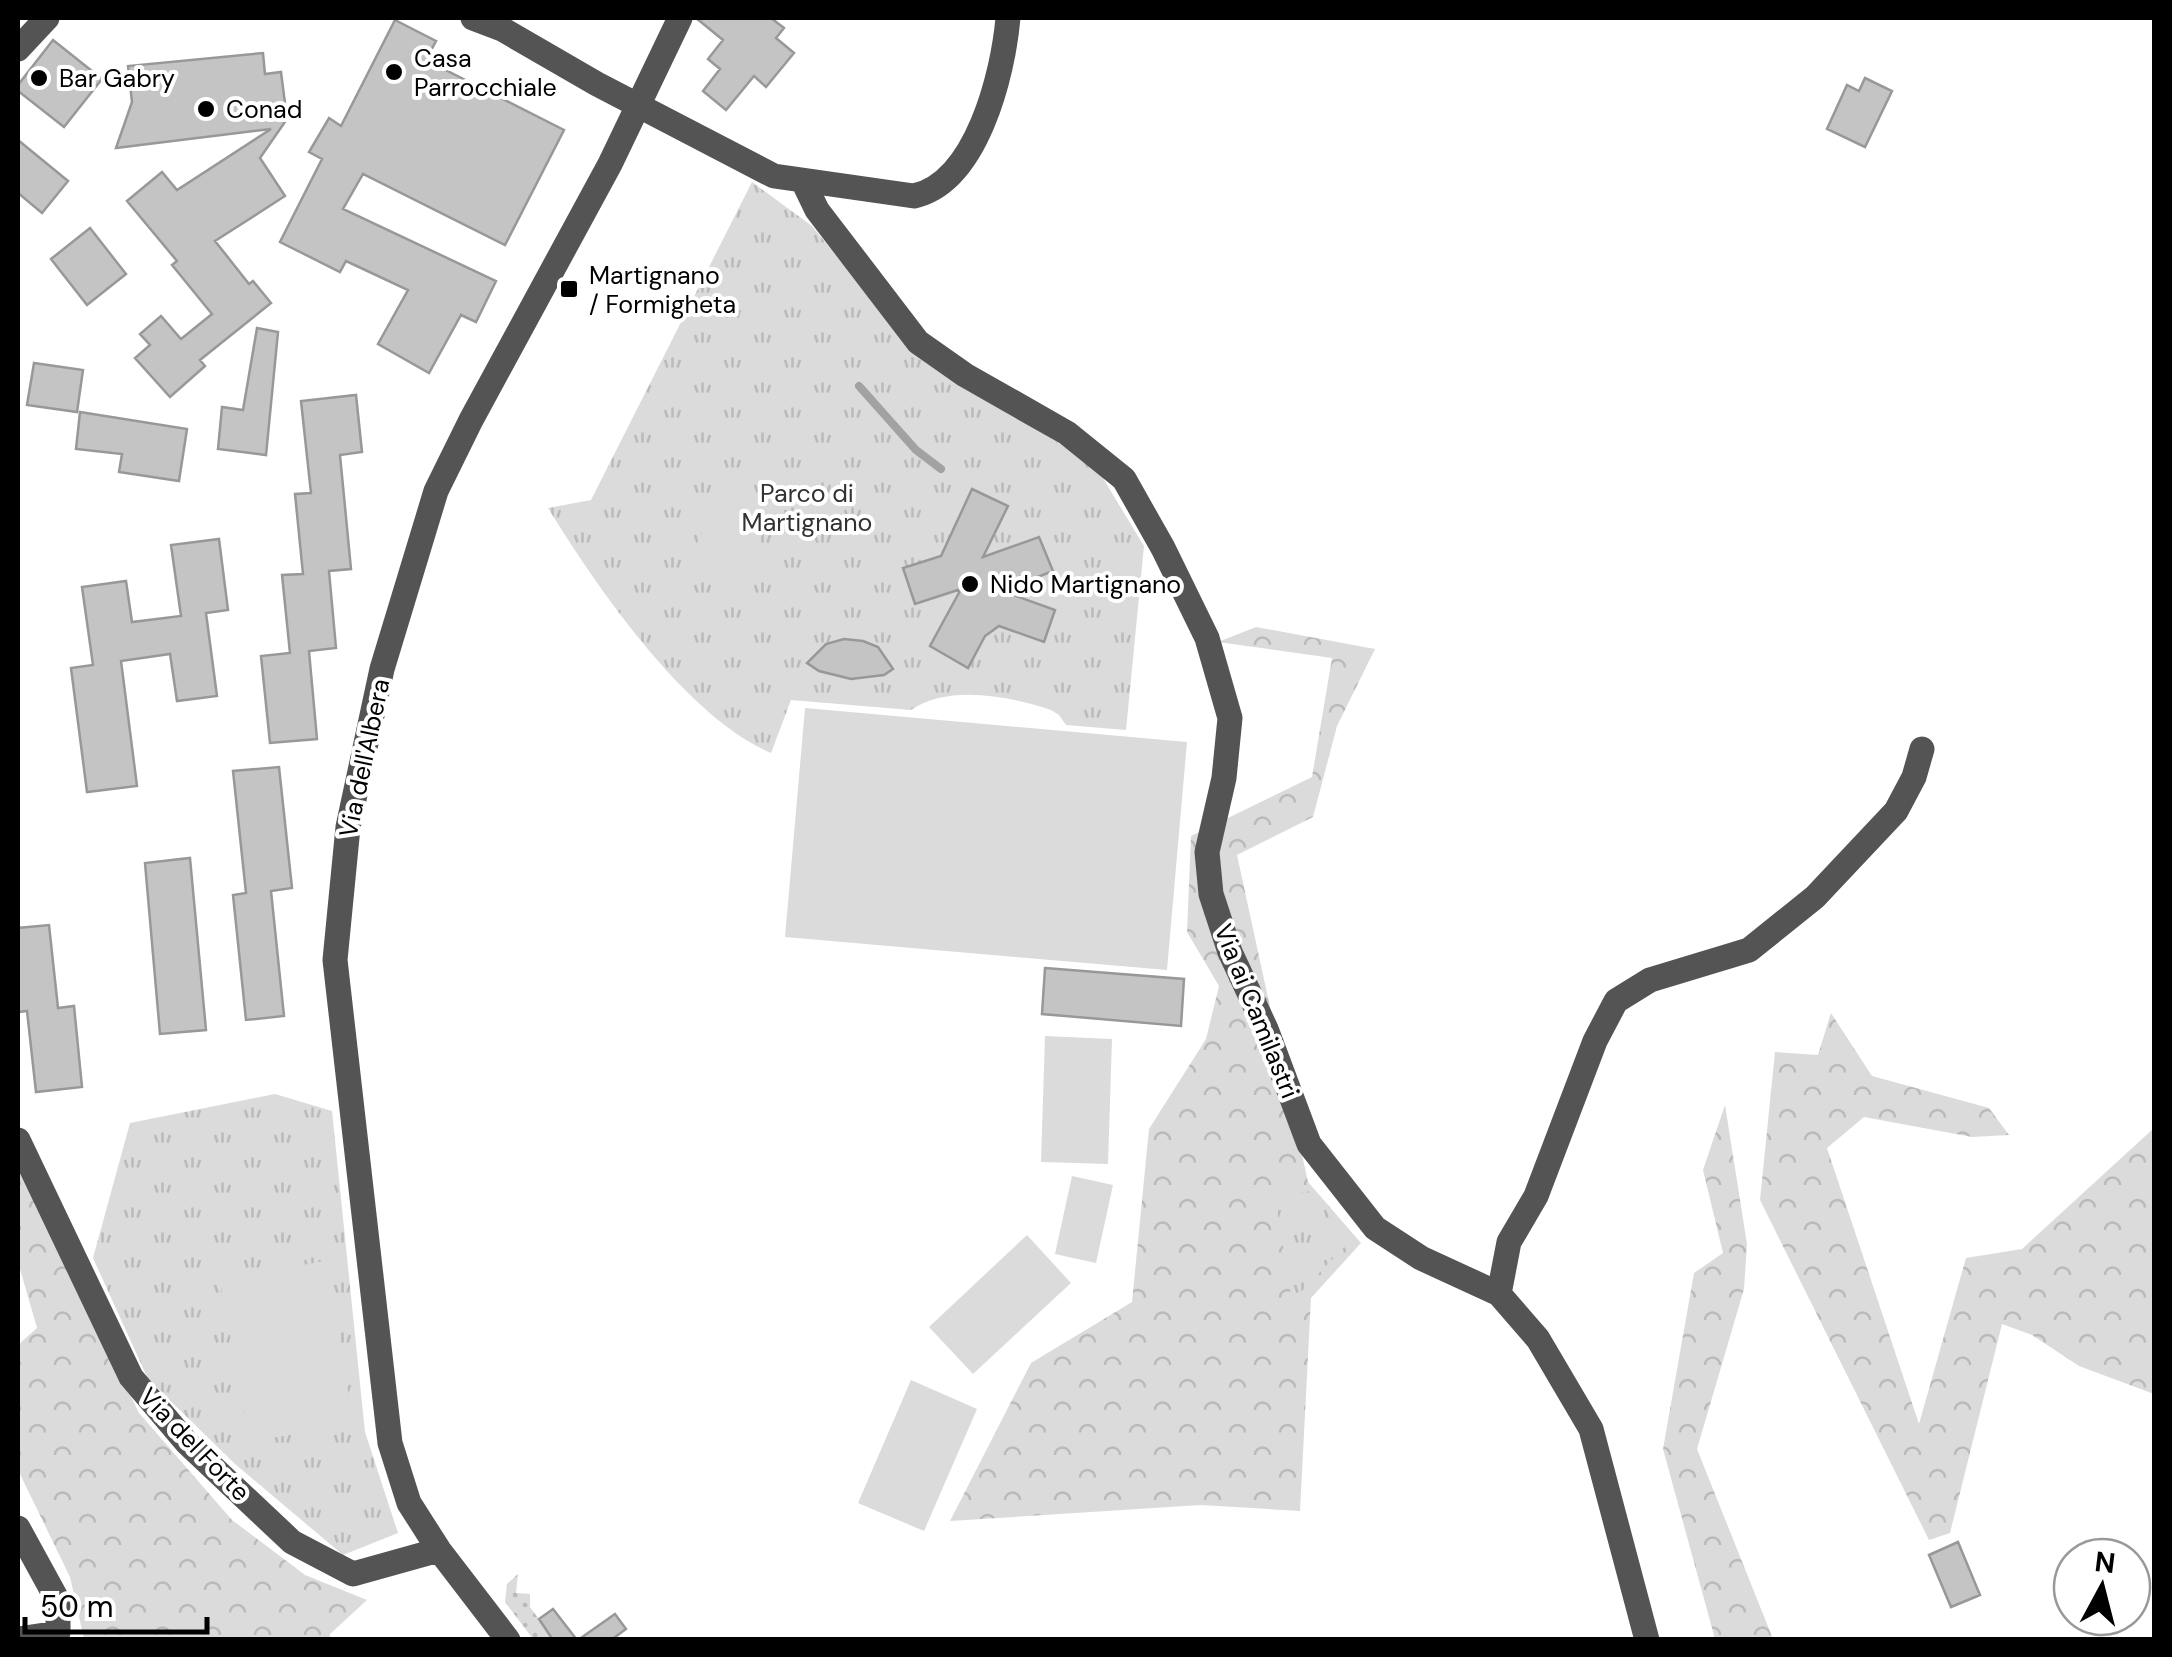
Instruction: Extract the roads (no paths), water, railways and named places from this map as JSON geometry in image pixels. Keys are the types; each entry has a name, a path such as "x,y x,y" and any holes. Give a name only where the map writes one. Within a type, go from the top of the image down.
{"street":[{"path":"18,50 48,18"},
{"path":"473,18 503,23 639,106 774,176 914,196 932,192 944,183 964,158 981,126 995,86 1008,18"},
{"name":"Via dell'Albera","path":"508,1640 439,1550 409,1503 390,1443 335,960 348,827 382,670 436,490 639,106 680,18"},
{"name":"Via ai Camilastri","path":"803,181 817,210 918,342 965,375 1067,433 1124,478 1207,638 1230,718 1224,778 1207,852 1211,894 1230,952 1266,1029 1309,1144 1375,1228 1421,1258 1499,1294 1538,1339 1591,1430 1647,1640"},
{"path":"1499,1294 1508,1242 1536,1196 1595,1040 1616,1001 1650,980 1749,950 1815,897 1896,811 1914,778 1922,750"},
{"name":"Via del Forte","path":"18,1140 131,1377 187,1443 292,1542 353,1574 439,1550"},
{"path":"18,1528 58,1601 58,1633 18,1639"}],"waterway":[{"path":"859,386 916,450 941,469"}],"place":[{"name":"Casa Parrocchiale","path":"394,72"},
{"name":"Bar Gabry","path":"39,78"},
{"name":"Conad","path":"206,109"},
{"name":"Martignano / Formigheta","path":"569,289"},
{"name":"Nido Martignano","path":"970,584"}],"park label":[{"name":"Parco di Martignano","path":"807,508"}]}
